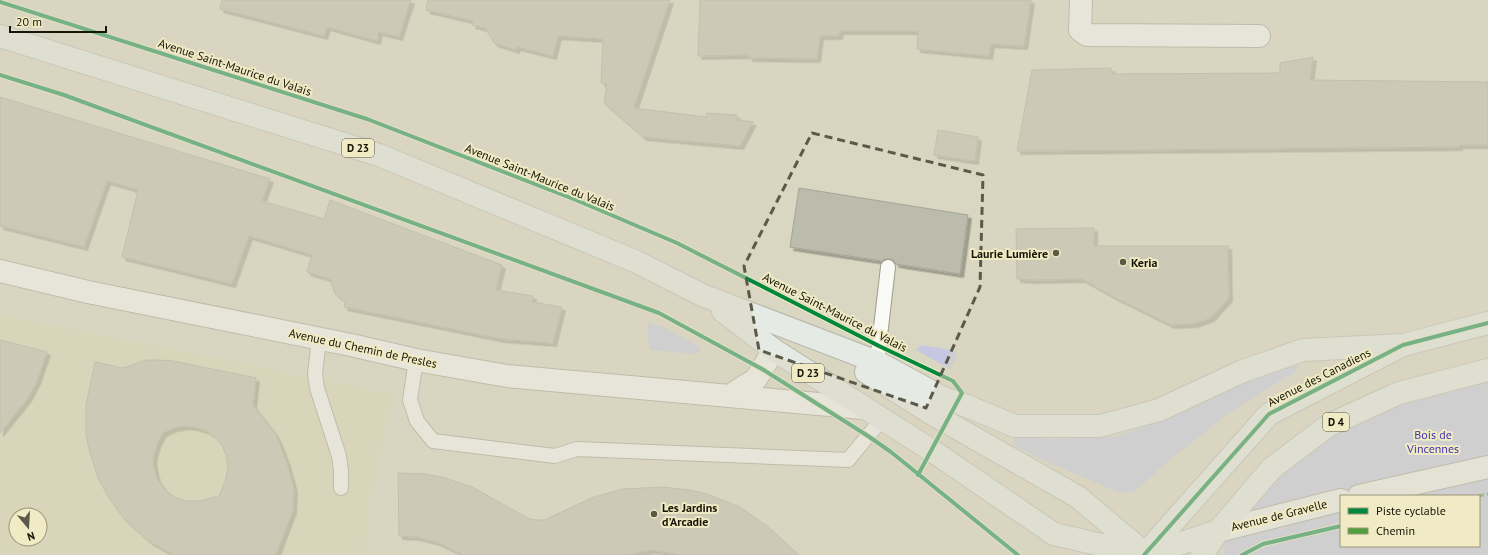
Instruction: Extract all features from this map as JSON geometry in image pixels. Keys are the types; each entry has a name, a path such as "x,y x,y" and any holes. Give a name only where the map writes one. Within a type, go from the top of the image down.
{"main road":[{"name":"D 23","path":"0,36 379,155 637,262 702,295 809,337"},
{"name":"D 23","path":"702,295 774,350 931,450 1054,534 1145,555"},
{"name":"Avenue des Canadiens","path":"1145,555 1269,414 1403,345 1488,323"},
{"path":"809,337 877,362 945,399 958,402 1015,426 1100,426 1159,410 1243,371 1303,350 1403,345"},
{"path":"809,337 934,415 1078,497 1145,555 1218,531"},
{"name":"D 4","path":"1202,555 1218,531 1272,468 1330,425 1399,393 1488,370"}],"street":[{"path":"1081,0 1080,30 1087,35 1259,36"},
{"name":"Avenue du Chemin de Presles","path":"0,271 88,292 416,360 507,376 863,408"},
{"path":"731,395 756,379 774,350"},
{"path":"1362,495 1488,467"},
{"name":"Avenue de Gravelle","path":"1218,531 1340,500"}],"lane":[{"path":"877,362 888,267"},
{"path":"319,339 314,374 317,388 339,456 341,488"},
{"path":"416,360 410,400 417,421 433,441 555,456 577,449 848,460 882,419"}],"highlighted area":[{"path":"812,133 983,175 980,287 926,408 759,350 744,266"}],"shaded area":[{"path":"0,314 393,394 368,509 365,555 0,555"}],"green space":[{"path":"647,322 665,328 697,345 700,348 700,352 696,354 649,350"},
{"path":"921,345 956,351 957,358 950,369 916,350"},
{"path":"1297,362 1298,370 1226,415 1170,460 1135,491 1120,493 1014,446 1015,436 1051,439 1113,437 1166,419 1236,385"},
{"name":"Bois de Vincennes","path":"1488,370 1488,555 1225,555 1218,531 1329,425"}],"building":[{"path":"222,0 411,0 399,37 379,32 377,41 327,27 324,36 220,9"},
{"path":"428,0 670,0 634,108 706,117 707,113 737,115 737,120 753,122 740,146 643,137 604,103 607,84 601,83 603,39 558,36 553,56 517,47 516,50 494,43 485,28 472,25 473,21 426,10"},
{"path":"700,0 1031,0 1024,46 991,44 989,56 917,49 918,31 840,31 839,36 820,36 817,59 749,58 749,55 698,56"},
{"path":"1313,57 1310,80 1488,82 1488,145 1459,145 1459,147 1017,151 1032,70 1111,68 1112,74 1280,73 1280,63"},
{"path":"0,97 270,179 262,201 324,219 330,200 502,265 496,290 533,296 532,302 562,307 553,343 501,339 344,307 345,302 335,294 330,279 307,272 312,255 249,236 232,284 122,257 138,190 107,181 84,247 0,226"},
{"path":"938,130 978,137 975,161 934,155"},
{"path":"799,188 968,215 960,274 896,264 893,260 889,259 882,261 790,247"},
{"name":"Keria","path":"1094,228 1094,246 1228,246 1229,298 1211,318 1194,324 1171,325 1114,297 1082,279 1017,279 1016,229"},
{"path":"0,340 47,352 37,381 28,398 0,433"},
{"path":"146,360 173,361 256,378 253,405 274,432 279,442 287,463 294,489 293,510 276,555 174,555 150,542 124,519 109,498 98,478 86,434 86,405 95,362 123,368","holes":["186,426 207,431 219,441 226,455 228,468 225,482 219,496 200,501 186,501 167,492 157,479 153,462 158,442 163,433 174,428"]},
{"name":"Les Jardins d'Arcadie","path":"398,473 424,474 442,477 472,487 530,519 538,520 545,520 591,498 623,489 662,487 690,490 707,494 740,507 767,526 799,555 684,555 651,550 626,555 464,555 436,542 416,537 399,536"}],"marked path":[{"path":"1480,496 1488,494"}],"cycle path":[{"name":"Avenue Saint-Maurice du Valais","path":"0,2 367,119 576,200 677,243 879,346 953,381 962,393 918,475"},
{"path":"0,75 64,95 659,313 762,369 868,436 891,452 1018,555"},
{"path":"1144,555 1269,414 1403,345 1488,323"},
{"path":"1242,555 1263,544 1340,526"}],"place":[{"name":"Laurie Lumière","path":"1056,253"},
{"name":"Keria","path":"1123,262"},
{"name":"Les Jardins d'Arcadie","path":"654,514"}]}
